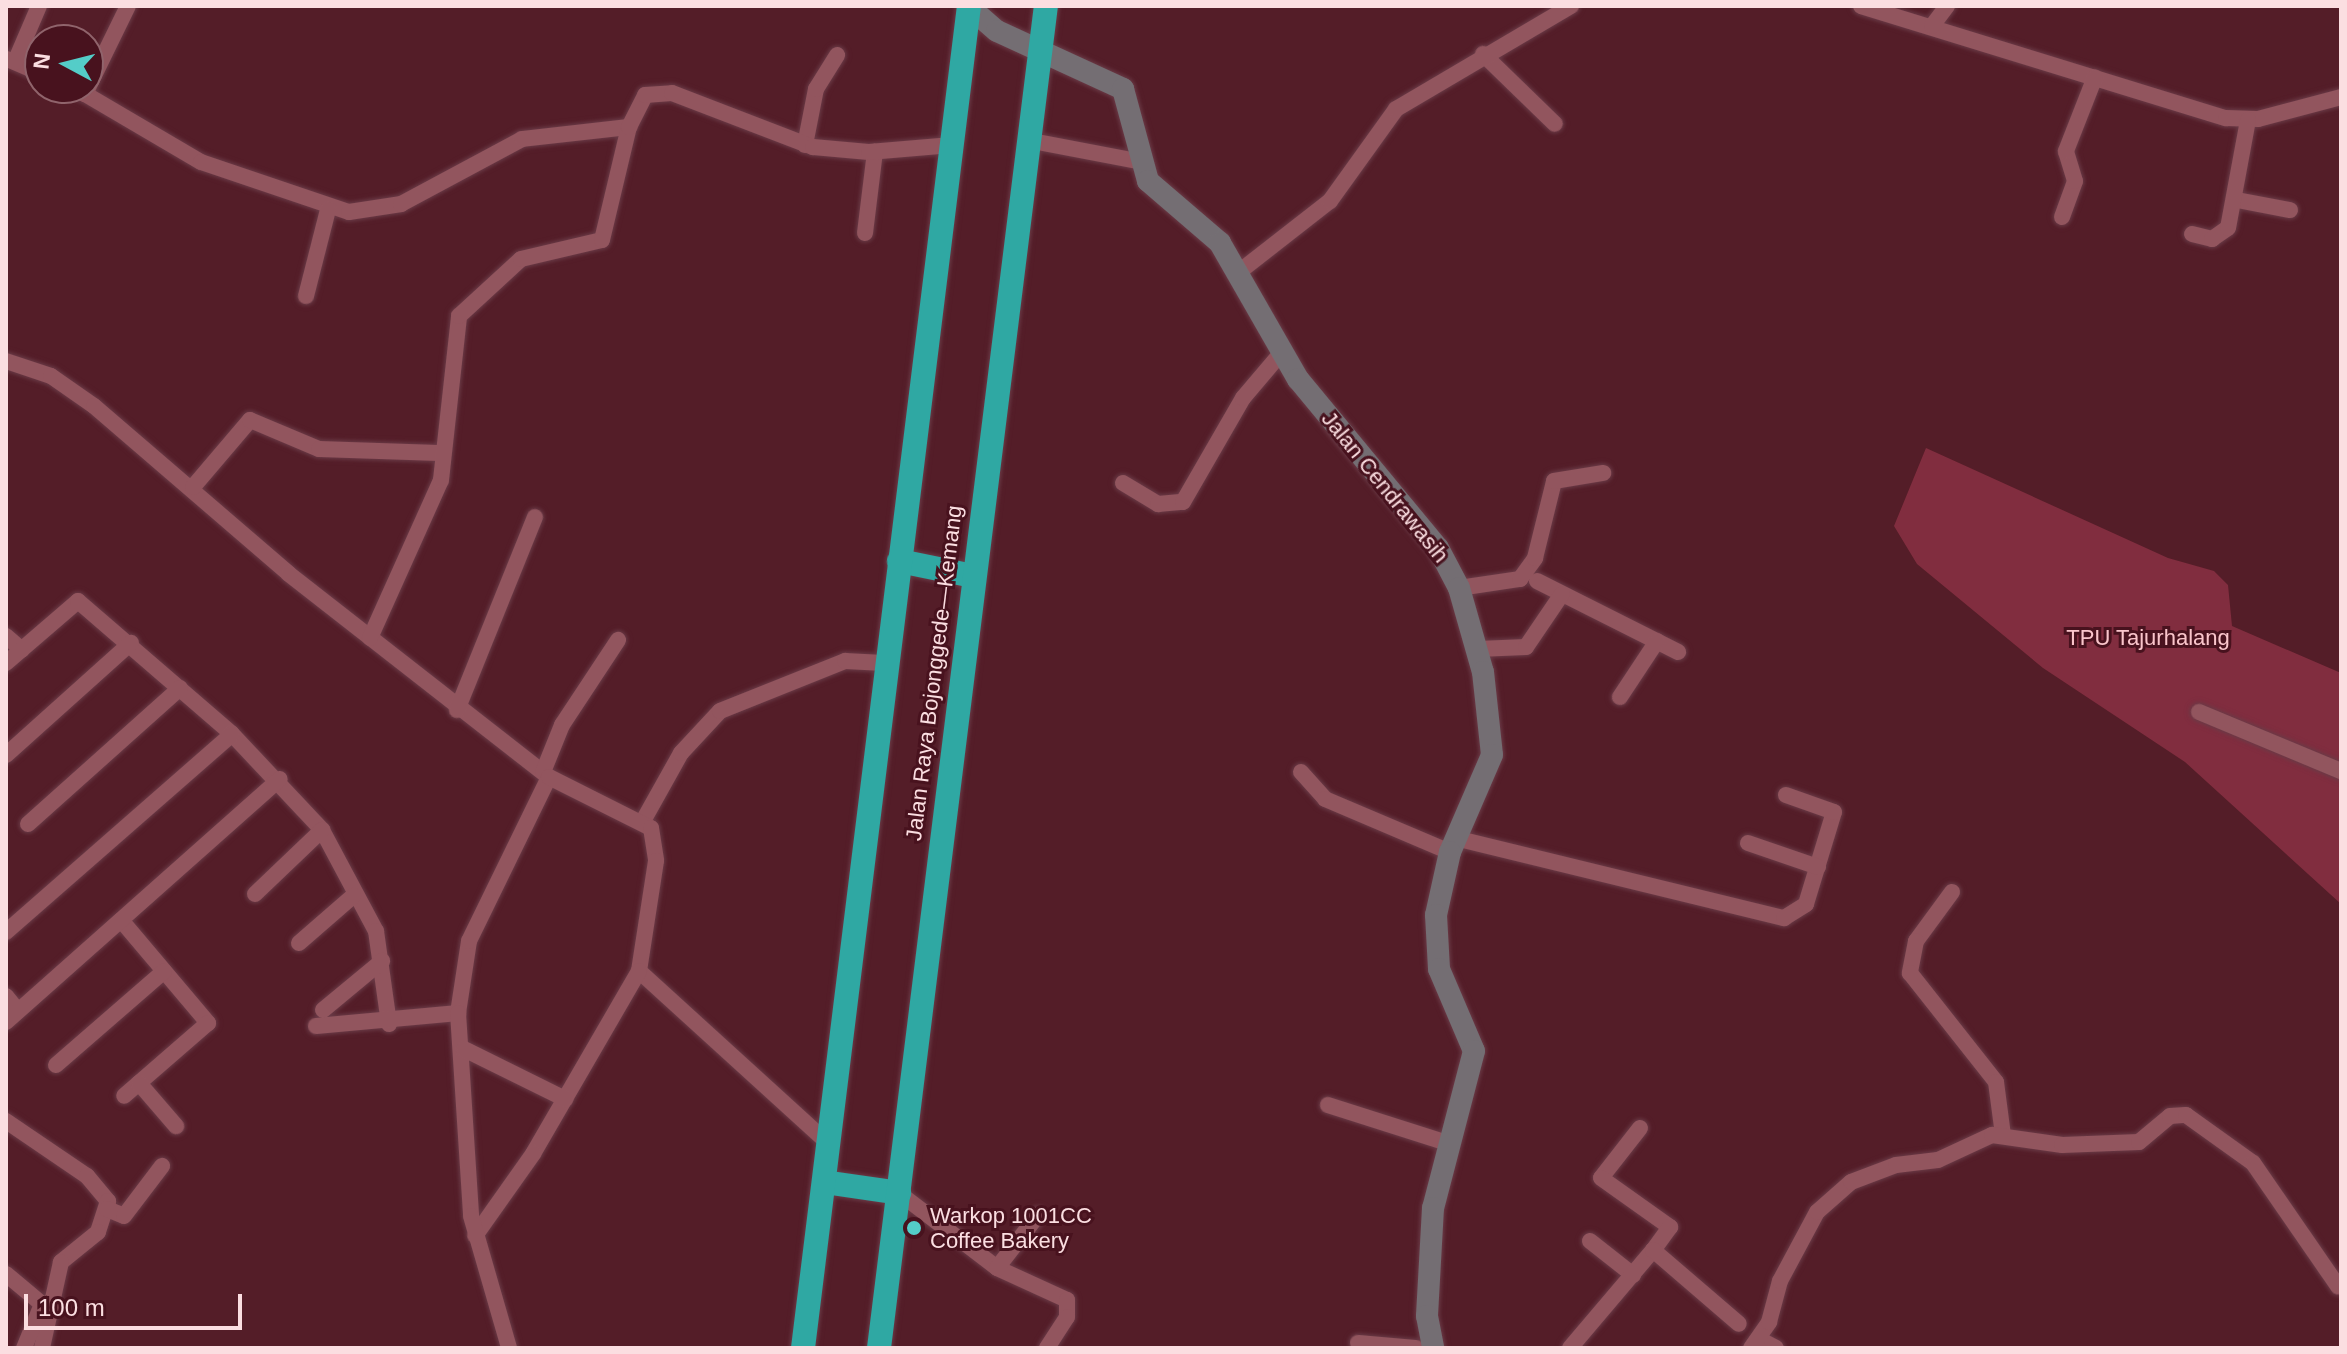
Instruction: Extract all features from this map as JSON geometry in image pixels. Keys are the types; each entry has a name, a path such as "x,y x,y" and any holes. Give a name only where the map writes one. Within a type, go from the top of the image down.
{"highway":[{"path":"803,1348 884,663 969,6"},
{"name":"Jalan Raya Bojonggede—Kemang","path":"879,1348 1046,6"},
{"path":"899,561 973,576"},
{"path":"824,1182 899,1193"}],"street":[{"path":"11,60 39,6"},
{"path":"104,48 128,6"},
{"path":"969,6 988,26 1123,89 1137,161 1027,140"},
{"path":"1239,272 1330,201 1396,109 1483,54 1571,6"},
{"path":"1861,6 2248,120 2341,97"},
{"path":"1932,26 1947,6"},
{"path":"1483,54 1555,124"},
{"path":"805,145 816,89 837,55"},
{"path":"2062,217 2075,181 2066,151 2095,77"},
{"path":"370,638 441,480 439,453 459,316 514,263 596,244 608,224 629,127 645,95 657,91 805,145 875,152 952,145"},
{"path":"101,104 201,162 328,210 401,204 522,139 629,127"},
{"path":"2192,234 2221,235 2237,200 2248,120"},
{"path":"865,233 875,152"},
{"name":"Jalan Cendrawasih","path":"1137,161 1239,272 1282,352 1438,548 1459,588 1478,649 1492,755 1452,845 1436,915 1436,956 1474,1051 1447,1143 1430,1240 1433,1348"},
{"path":"2237,200 2290,210"},
{"path":"306,296 328,210"},
{"path":"1123,483 1158,504 1183,502 1243,398 1282,352"},
{"path":"6,361 63,383 193,487 457,710 546,775 643,821 656,861 639,971 565,1099 475,1236"},
{"path":"193,487 250,420 319,449 439,453"},
{"path":"1459,588 1520,579 1535,558 1554,481 1603,473"},
{"path":"457,710 535,517"},
{"path":"1537,581 1678,652"},
{"path":"1478,649 1526,647 1562,594"},
{"path":"6,663 78,601 131,643 280,779 322,830 353,896 376,931 389,1024"},
{"path":"6,636 22,650"},
{"path":"509,1348 475,1236 464,1049 458,1013 469,941 546,775 562,725 618,640"},
{"path":"1620,697 1657,641"},
{"path":"6,755 131,643"},
{"path":"643,821 681,753 720,711 845,661 884,663"},
{"path":"28,824 180,688"},
{"path":"2199,712 2341,771"},
{"path":"6,932 232,734"},
{"path":"1301,772 1325,799 1452,845 1784,918 1806,904 1834,812 1786,795"},
{"path":"6,996 12,1017 280,779"},
{"path":"255,894 322,830"},
{"path":"1748,843 1818,867"},
{"path":"1952,892 1916,941 1910,973 1996,1082 2003,1135"},
{"path":"299,943 353,896"},
{"path":"121,920 208,1023 124,1096"},
{"path":"323,1010 382,961"},
{"path":"56,1065 164,971"},
{"path":"639,971 827,1142"},
{"path":"316,1026 389,1024 458,1013"},
{"path":"464,1049 565,1099"},
{"path":"139,1083 176,1126"},
{"path":"1328,1105 1447,1143"},
{"path":"1776,1348 1755,1344 1780,1281 1833,1195 1877,1171 1938,1160 2003,1135 2062,1145 2132,1143 2160,1120 2186,1115 2253,1163 2338,1286"},
{"path":"6,1121 105,1191 107,1209 98,1232 61,1262 42,1348"},
{"path":"1570,1348 1670,1227 1601,1178 1640,1128"},
{"path":"107,1209 124,1216 162,1166"},
{"path":"899,1193 997,1268 1032,1279 1070,1304 1047,1348"},
{"path":"997,1268 1038,1215"},
{"path":"1590,1241 1633,1275"},
{"path":"1653,1250 1739,1324"},
{"path":"6,1274 42,1304 24,1348"},
{"path":"1358,1343 1416,1348"}],"green space":[{"name":"TPU Tajurhalang","path":"1926,448 2168,558 2214,571 2228,585 2232,626 2341,673 2341,904 2185,762 2043,668 1917,564 1894,526"}],"place":[{"name":"Warkop 1001CC Coffee Bakery","path":"914,1228"}]}
